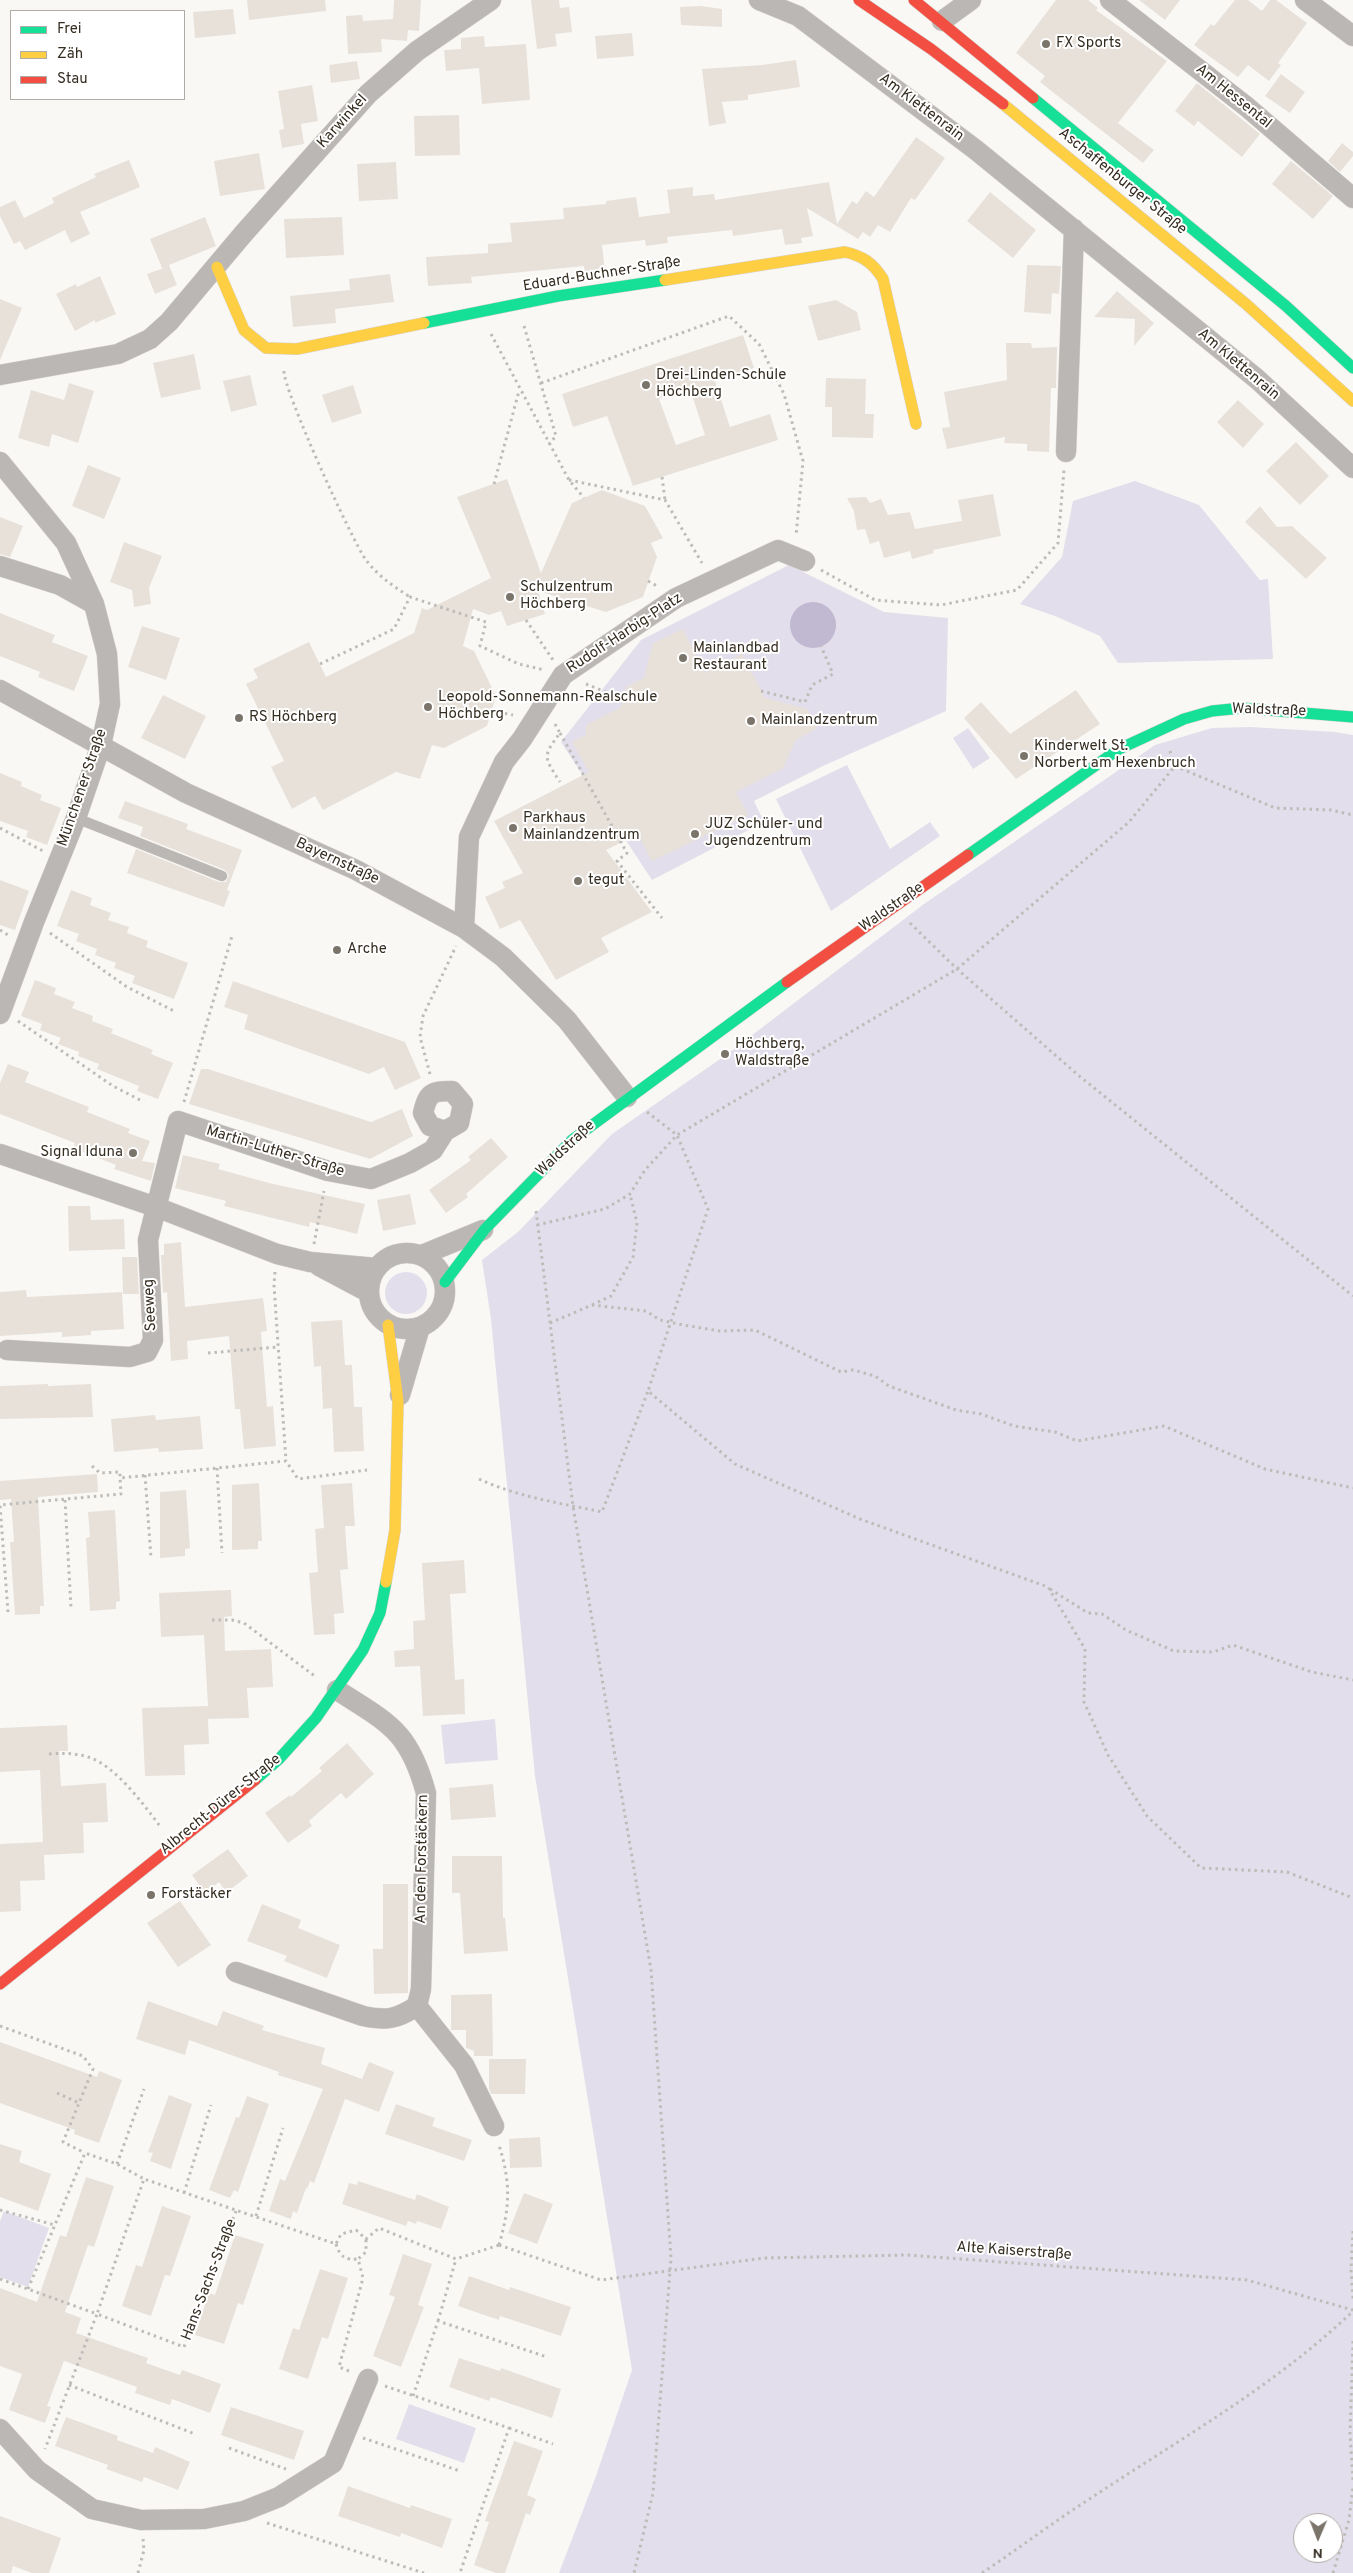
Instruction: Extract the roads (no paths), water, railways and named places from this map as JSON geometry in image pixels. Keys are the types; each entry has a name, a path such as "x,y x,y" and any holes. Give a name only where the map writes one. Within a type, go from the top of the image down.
{"street":[{"name":"Karwinkel","path":"0,375 118,354 150,340 169,322 244,233 368,94 417,51 491,0"},
{"name":"Am Klettenrain","path":"759,0 798,16 976,150 1257,379 1353,468"},
{"name":"Aschaffenburger Straße","path":"860,0 915,36 1093,176 1269,322 1353,401"},
{"name":"Aschaffenburger Straße","path":"914,0 942,21 1279,300 1353,368"},
{"path":"942,21 971,0"},
{"name":"Am Hessental","path":"1110,0 1247,107 1353,198"},
{"path":"1305,0 1353,36"},
{"path":"1066,452 1074,229"},
{"name":"Eduard-Buchner-Straße","path":"217,267 244,330 266,348 297,349 517,304 845,252 863,255 873,262 883,279 916,424"},
{"name":"Münchener Straße","path":"0,462 66,543 94,604 107,654 110,704 101,745 76,818 58,859 1,1012"},
{"name":"Rudolf-Harbig-Platz","path":"464,928 469,837 504,762 522,740 563,674 676,598 778,550 800,559"},
{"path":"0,566 60,585 94,604"},
{"name":"Bayernstraße","path":"0,690 186,793 356,870 464,928 503,957 567,1020 627,1097"},
{"name":"Waldstraße","path":"445,1282 485,1229 572,1140 627,1097 1119,749 1163,726 1225,710 1276,709 1353,717"},
{"name":"Martin-Luther-Straße","path":"156,1207 178,1122 328,1171 371,1179 410,1163 433,1150 445,1131 459,1123 463,1104 452,1091 435,1091 427,1098 423,1113 430,1126 445,1131"},
{"path":"0,1154 156,1207 246,1244 277,1254 310,1262 376,1268"},
{"name":"Seeweg","path":"7,1350 130,1357 147,1352 153,1340 148,1240 156,1207"},
{"name":"Waldstraße","path":"422,1255 485,1229"},
{"path":"410,1252 422,1255 440,1271 445,1282 445,1295 442,1306 436,1317 420,1327 400,1329 388,1325 377,1317 370,1305 368,1292 370,1280 376,1268 385,1259 397,1254 410,1252"},
{"path":"310,1262 368,1292"},
{"name":"Albrecht-Dürer-Straße","path":"1,1981 246,1788 279,1759 336,1691 363,1650 382,1604 394,1530 398,1401 388,1325"},
{"name":"Albrecht-Dürer-Straße","path":"398,1401 420,1327"},
{"name":"An den Forstäckern","path":"336,1691 389,1724 408,1744 419,1769 426,1793 422,1989 417,2006"},
{"path":"236,1972 363,2016 384,2021 404,2015 417,2006 464,2065 494,2126"},
{"path":"0,2429 37,2470 92,2509 141,2520 204,2519 244,2511 279,2497 333,2463 368,2379"}],"lane":[{"path":"76,818 222,876"}],"place":[{"name":"FX Sports","path":"1046,44"},
{"name":"Drei-Linden-Schule Höchberg","path":"646,385"},
{"name":"Schulzentrum Höchberg","path":"510,597"},
{"name":"Mainlandbad Restaurant","path":"683,658"},
{"name":"Leopold-Sonnemann-Realschule Höchberg","path":"428,707"},
{"name":"RS Höchberg","path":"239,718"},
{"name":"Mainlandzentrum","path":"751,721"},
{"name":"Kinderwelt St. Norbert am Hexenbruch","path":"1024,756"},
{"name":"Parkhaus Mainlandzentrum","path":"513,828"},
{"name":"JUZ Schüler- und Jugendzentrum","path":"695,834"},
{"name":"tegut","path":"578,881"},
{"name":"Arche","path":"337,950"},
{"name":"Höchberg, Waldstraße","path":"725,1054"},
{"name":"Signal Iduna","path":"133,1153"},
{"name":"Forstäcker","path":"151,1895"}]}
